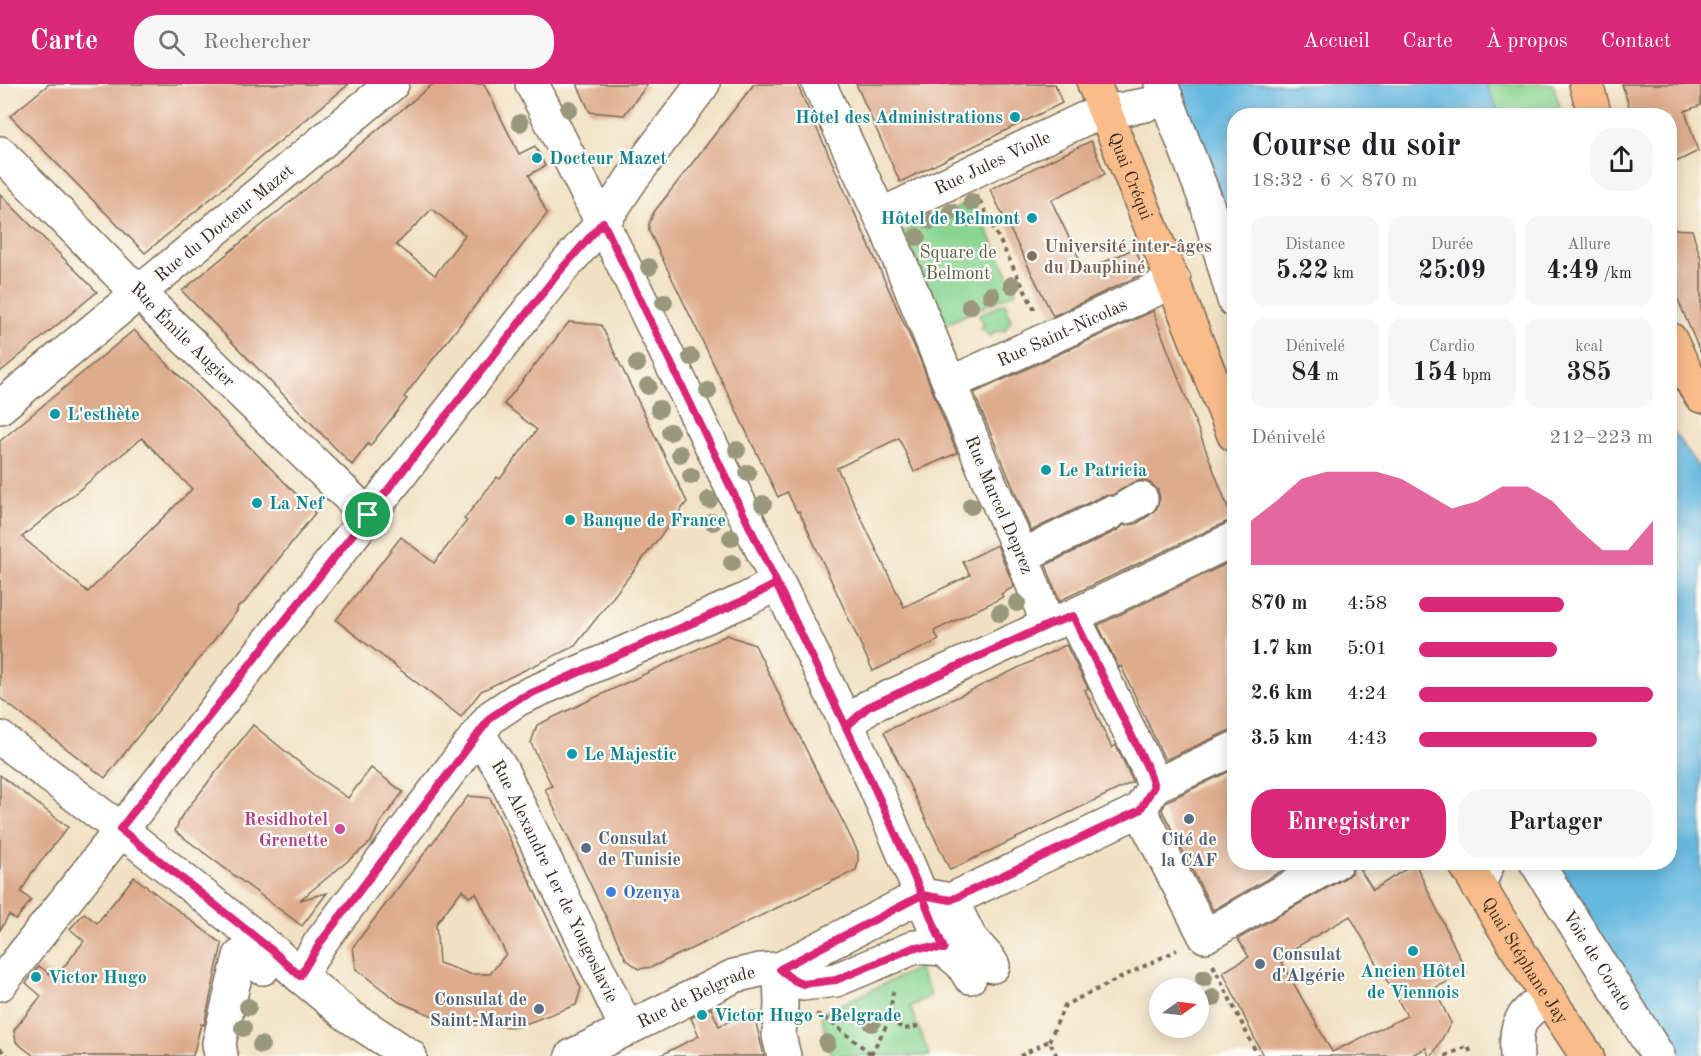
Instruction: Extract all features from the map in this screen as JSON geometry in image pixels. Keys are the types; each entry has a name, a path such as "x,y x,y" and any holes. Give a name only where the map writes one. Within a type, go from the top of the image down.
{"main road":[{"path":"1586,84 1593,108"},
{"name":"Quai Créqui","path":"1100,98 1227,417"},
{"path":"1677,352 1701,396"},
{"name":"Quai Stéphane Jay","path":"1476,870 1548,996 1587,1056"}],"street":[{"name":"Rue du Docteur Mazet","path":"0,407 392,84"},
{"path":"532,84 603,222 862,758 936,898 988,958 981,971 962,963 944,949 915,947 836,980 803,984 793,980 780,969"},
{"path":"0,984 560,271 603,222 633,177 703,84"},
{"path":"819,84 885,224 951,383"},
{"path":"1148,91 1201,185 1227,273"},
{"name":"Rue Jules Violle","path":"885,224 1084,119 1100,98 1148,91"},
{"name":"Rue Émile Augier","path":"0,153 121,276 141,291 154,308 368,515"},
{"name":"Rue Saint-Nicolas","path":"951,383 1173,281"},
{"name":"Rue Marcel Deprez","path":"951,383 991,486 1022,555 1148,769 1147,798 1195,941"},
{"path":"1022,555 1126,506"},
{"path":"846,727 868,707 1227,542"},
{"path":"300,976 320,943 491,717 518,699 745,600 776,584"},
{"name":"Rue Alexandre 1er de Yougoslavie","path":"479,735 501,769 627,1029"},
{"path":"0,738 120,829 350,1016 410,1056"},
{"name":"Rue de Belgrade","path":"572,1056 734,976 760,970 780,969 936,898 1147,798 1227,752"},
{"path":"1195,941 1322,870"},
{"name":"Voie de Corato","path":"1541,870 1658,1056"},
{"path":"936,898 944,949"},
{"path":"221,1056 219,1043 240,956 263,968 274,952"},
{"path":"780,969 782,1005 779,1036 784,1056"},
{"path":"1517,1056 1516,1039 1520,1019 1548,996"}],"path":[{"path":"980,201 1048,337"},
{"path":"1020,1056 1049,1041 1065,1005 1195,941 1206,951 1258,1056"},
{"path":"814,1013 828,1020 872,1055 889,1022 893,992 899,984"},
{"path":"889,1022 905,1029 919,1026"},
{"path":"1049,1041 1057,1056"},
{"path":"1445,1056 1467,1046 1472,1056"},
{"path":"0,1049 8,1056"}],"green space":[{"path":"1486,84 1553,84 1560,108 1497,108"},
{"name":"Square de Belmont","path":"973,200 1016,292 942,326 900,233"},
{"path":"1005,303 1011,321 1004,331 993,332 991,336 980,328 984,324 979,315"},
{"path":"918,968 931,995 910,1007 930,1056 831,1056 821,1014"}],"water":[{"path":"1171,84 1486,84 1497,108 1227,108 1227,240"},
{"path":"1677,437 1701,471 1701,1056 1670,1056 1553,870 1677,870"}],"building":[{"path":"49,84 349,84 145,253 10,116"},
{"path":"433,84 484,84 519,154 535,146 545,166 529,175 547,214 419,377 404,397 407,399 352,465 182,291","holes":["432,209 465,235 435,275 396,245"]},
{"path":"577,84 648,84 624,115 590,112"},
{"path":"754,84 797,84 919,357 957,453 914,472 899,438 837,468 904,607 970,575 963,562 997,545 1014,587 1001,594 1003,597 934,631 939,640 873,671 799,511 797,512 787,492 778,497 649,231 654,212"},
{"path":"856,84 1055,84 1062,103 900,182"},
{"path":"1622,84 1701,84 1701,105 1685,111 1698,151 1677,162 1677,108 1630,108"},
{"name":"Hôtel de Belmont","path":"1091,141 1105,174 1051,200 1085,271 1135,248 1145,273 1053,316 990,189"},
{"path":"0,194 97,292 0,372"},
{"path":"1677,229 1692,230 1701,259 1701,354 1677,297"},
{"path":"1153,311 1227,505 1227,522 1059,601 1046,565 1124,525 1136,524 1150,515 1157,508 1160,498 1158,490 1142,480 1132,483 1113,495 1102,496 1031,531 974,393"},
{"name":"Banque de France","path":"569,322 601,325 687,502 575,646 481,691 461,717 336,620 401,537 434,563 467,521 464,519 497,477 500,479 537,430 504,404"},
{"path":"134,330 315,513 244,603 238,606 237,611 105,778 0,698 0,441","holes":["142,438 192,489 88,592 22,537"]},
{"path":"1227,563 1227,732 1165,760 1121,666 1119,668 1098,625"},
{"path":"727,635 755,645 858,852 858,863 856,870 652,967 639,969 626,959 545,789 552,786 531,743 537,725"},
{"path":"1066,645 1088,688 1085,690 1112,748 1116,745 1133,782 950,870 884,732"},
{"path":"253,725 316,776 348,798 371,768 403,792 380,823 371,842 300,900 327,893 302,926 175,831 181,817"},
{"path":"1227,772 1227,870 1283,870 1213,910 1162,810 1167,801"},
{"path":"0,775 68,827 31,874 21,892 31,900 16,920 9,915 0,930"},
{"path":"468,796 490,798 581,988 576,1005 517,1027 472,1025 443,1020 399,1002 356,969 353,947","holes":["462,890 469,897 476,893 506,954 490,974 470,974 439,963 436,924"]},
{"path":"1353,870 1360,870 1373,890 1404,870 1418,870 1467,973 1434,988 1451,1023 1432,1056 1429,1056 1426,1048 1410,1056 1263,1056 1223,972 1249,957 1238,939 1345,878","holes":["1350,916 1407,1016 1332,1052 1279,957"]},
{"path":"134,877 222,944 204,1025 201,1024 193,1056 34,1056 16,1042 14,1030 41,996 26,983 39,966 55,978 84,941 70,929 84,913 97,923"},
{"path":"711,1008 719,1026 753,1011 764,1056 659,1056 699,1036 691,1018"}],"place":[{"name":"Hôtel des Administrations","path":"1015,117"},
{"name":"Docteur Mazet","path":"537,158"},
{"name":"Hôtel de Belmont","path":"1032,218"},
{"name":"Université inter-âges du Dauphiné","path":"1032,256"},
{"name":"L'esthète","path":"55,414"},
{"name":"Le Patricia","path":"1046,470"},
{"name":"La Nef","path":"257,503"},
{"name":"Banque de France","path":"570,520"},
{"name":"Le Majestic","path":"572,754"},
{"name":"Cité de la CAF","path":"1189,819"},
{"name":"Residhotel Grenette","path":"340,829"},
{"name":"Consulat de Tunisie","path":"586,848"},
{"name":"Ozenya","path":"611,892"},
{"name":"Ancien Hôtel de Viennois","path":"1413,951"},
{"name":"Consulat d'Algérie","path":"1260,964"},
{"name":"Victor Hugo","path":"36,977"},
{"name":"Consulat de Saint-Marin","path":"539,1009"},
{"name":"Victor Hugo - Belgrade","path":"702,1015"}],"route":[{"path":"368,515 120,829 274,952 300,976 320,943 491,717 518,699 745,600 776,584 846,727 862,758 922,895 780,969 793,980 803,984 836,980 915,947 944,949 922,895 951,900 1140,810 1154,786 1148,769 1073,616 1048,625 868,707 846,727 603,222 560,271 368,515"}]}
